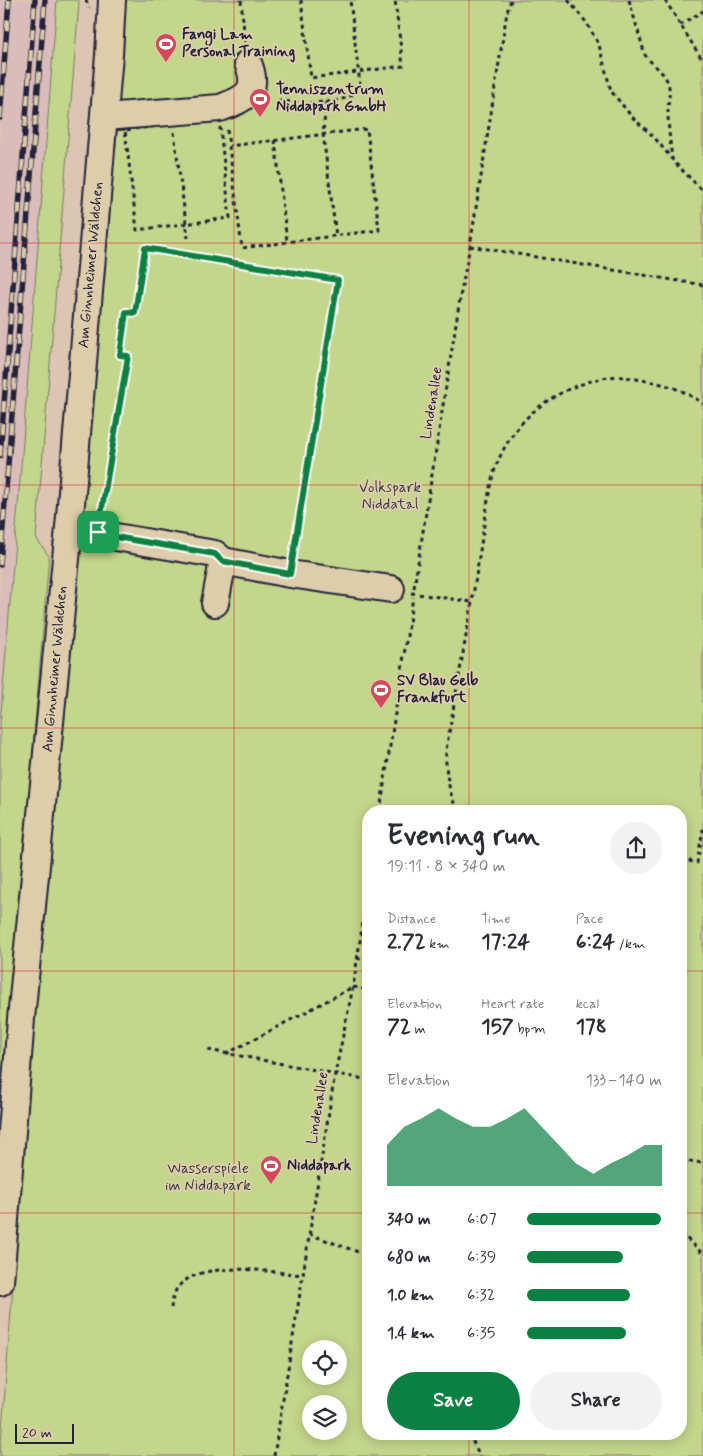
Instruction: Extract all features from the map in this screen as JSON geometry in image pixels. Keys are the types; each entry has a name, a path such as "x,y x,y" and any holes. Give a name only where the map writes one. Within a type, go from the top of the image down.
{"street":[{"name":"Am Ginnheimer Wäldchen","path":"0,1282 22,1009 69,528 104,117 112,0"},
{"path":"104,117 172,118 224,107 238,102 246,96 253,80 247,55"},
{"path":"69,528 215,554 222,561 402,592"},
{"path":"215,602 222,561"}],"path":[{"path":"241,0 247,55"},
{"path":"301,0 311,78 403,66 395,0"},
{"path":"278,101 326,102 347,98 358,91 360,84 350,0"},
{"name":"Lindenallee","path":"381,805 402,592 470,246 507,12 511,0"},
{"path":"568,0 586,22 599,45 610,91 632,117 654,137 703,191"},
{"path":"630,0 645,56 664,76 668,84 672,158"},
{"path":"665,0 703,61"},
{"path":"680,25 703,11"},
{"path":"326,102 323,134 336,236"},
{"path":"224,107 242,248 379,230 367,129 229,146"},
{"path":"172,118 188,238"},
{"path":"172,118 219,119 230,218 186,224 137,230 124,130 172,118"},
{"path":"275,140 287,242"},
{"path":"470,246 703,285"},
{"path":"98,532 128,356 120,355 126,312 135,313 145,248 338,280 290,574"},
{"path":"455,805 448,788 445,766 446,750 490,487 494,468 508,440 536,409 551,398 590,381 609,377 621,377 663,384 696,398 703,404"},
{"path":"402,592 472,602"},
{"path":"687,860 697,863 703,829"},
{"name":"Lindenallee","path":"274,1456 335,1074 353,986 362,926"},
{"path":"357,958 362,959"},
{"path":"225,1054 353,986 362,988"},
{"path":"208,1050 362,1079"},
{"path":"687,1161 703,1163"},
{"path":"309,1234 362,1253"},
{"path":"687,1239 703,1254"},
{"path":"171,1308 177,1288 185,1280 207,1272 231,1269 303,1275"},
{"path":"472,1440 480,1456"}],"shaded area":[{"path":"0,0 57,0 0,724"}],"green space":[{"path":"57,0 79,0 79,3 36,538 49,556 0,1145 0,724"},
{"name":"Volkspark Niddatal","path":"117,0 703,0 703,1456 0,1456 28,1087"}],"railway":[{"path":"0,118 9,0"},
{"path":"0,456 35,0"},
{"path":"0,565 45,0"}],"place":[{"name":"Fangi Lam Personal Training","path":"166,63"},
{"name":"Tenniszentrum Niddapark GmbH","path":"260,118"},
{"name":"SV Blau Gelb Frankfurt","path":"381,709"},
{"name":"Niddapark","path":"271,1185"}],"route":[{"path":"145,248 338,280 290,574 222,561 215,554 104,535 98,532 128,356 120,355 126,312 135,313 145,248"}],"park label":[{"name":"Wasserspiele im Niddapark","path":"208,1178"}]}
